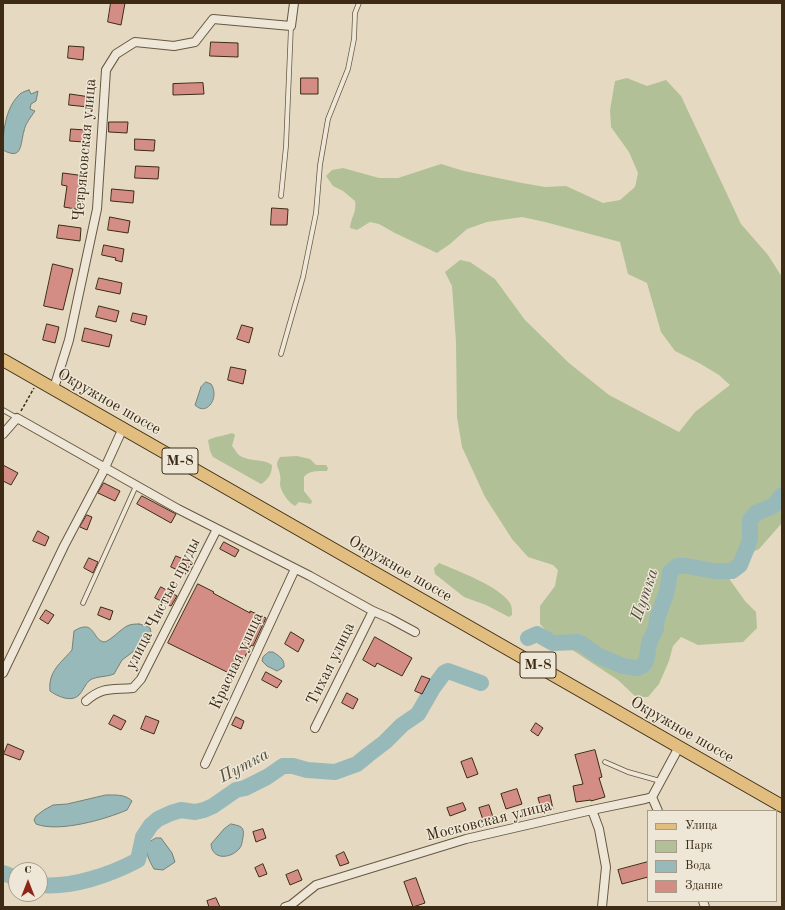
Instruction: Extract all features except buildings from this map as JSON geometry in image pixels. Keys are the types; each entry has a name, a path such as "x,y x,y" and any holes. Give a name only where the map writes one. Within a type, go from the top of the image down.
{"main road":[{"name":"Окружное шоссе","path":"3,360 782,806"}],"street":[{"path":"290,26 294,3"},
{"name":"Четряковская улица","path":"54,388 69,340 97,209 106,70 116,54 135,42 174,46 195,42 213,19 290,26"},
{"path":"3,434 17,418 136,486 415,632"},
{"path":"3,673 123,428"},
{"name":"улица Чистые пруды","path":"86,701 95,693 110,688 133,688 141,679 217,529"},
{"name":"Красная улица","path":"205,764 295,569"},
{"name":"Тихая улица","path":"315,728 373,611"},
{"path":"658,810 652,797 679,747"},
{"name":"Московская улица","path":"285,907 291,905 316,885 466,839 592,810 645,800 652,797"},
{"path":"592,810 599,829 606,868 600,906"}],"lane":[{"path":"280,354 303,277 316,213 320,165 328,119 348,69 354,39 355,13 359,3"},
{"path":"281,196 286,146 290,26"},
{"path":"3,410 17,418"},
{"path":"83,603 136,486"},
{"path":"605,762 628,772 661,781"}],"path":[{"path":"17,418 35,387"}],"green space":[{"path":"627,78 647,86 666,80 681,96 741,224 768,255 782,277 782,523 759,549 732,562 730,580 745,601 756,612 757,628 743,642 698,645 681,637 673,646 669,661 659,684 648,697 636,697 618,680 551,636 540,624 540,606 555,586 558,570 553,565 528,557 512,539 485,497 462,447 457,417 456,342 452,286 445,272 460,260 470,262 495,279 525,320 569,363 609,395 679,432 695,412 730,385 719,375 675,351 661,332 647,283 628,274 620,242 522,217 487,222 467,229 437,253 379,224 370,222 357,230 350,228 351,220 355,212 355,201 343,191 333,186 326,176 332,170 343,168 379,178 398,178 441,164 464,171 522,183 545,187 566,186 603,203 620,200 635,187 638,173 629,152 611,127 610,110 615,81"},
{"path":"232,433 235,435 232,446 240,456 248,459 264,461 272,465 266,481 261,484 213,457 208,440"},
{"path":"297,456 310,459 316,465 326,465 328,468 327,471 311,472 304,477 304,491 312,501 311,504 299,502 295,506 288,500 282,491 277,464 280,457"},
{"path":"439,563 478,580 497,591 510,603 512,607 512,615 509,617 486,605 464,597 435,574 434,568"}],"water":[{"path":"29,90 31,94 38,91 36,101 31,104 30,109 35,111 26,126 20,150 14,154 9,153 3,150 4,129 8,114 10,108 19,95"},
{"path":"206,382 211,384 214,394 211,404 204,409 195,405 201,387"},
{"path":"139,624 150,628 151,632 138,648 122,660 114,674 90,680 82,692 76,697 68,699 60,697 50,691 53,673 72,650 74,631 86,627 90,628 97,638 104,642 109,640 127,626"},
{"path":"269,652 273,652 281,658 284,662 284,667 277,671 267,666 262,661 263,657"},
{"path":"106,795 123,796 132,801 127,810 82,824 57,827 36,824 34,820 36,816 53,805 67,804"},
{"path":"231,824 241,827 243,831 241,845 239,849 231,855 218,855 212,849 211,844 224,829"},
{"path":"156,838 161,838 172,853 175,862 163,870 154,869 148,857 148,843"}],"waterway":[{"name":"Путка","path":"528,638 537,634 553,643 578,642 599,656 623,666 637,668 642,666 647,658 649,643 656,628 657,619 667,591 670,572 677,566 687,566 714,571 732,571 740,565 747,548 750,539 750,520 756,513 773,506 782,495"},
{"name":"Путка","path":"48,885 78,882 127,866 138,860 143,837 151,825 158,819 181,810 195,812 204,810 213,806 236,790 245,788 267,777 283,766 293,766 307,770 335,772 357,764 385,742 402,725 418,714 433,688 444,673 448,671 481,683"},
{"name":"Путка","path":"3,873 8,875"}]}
